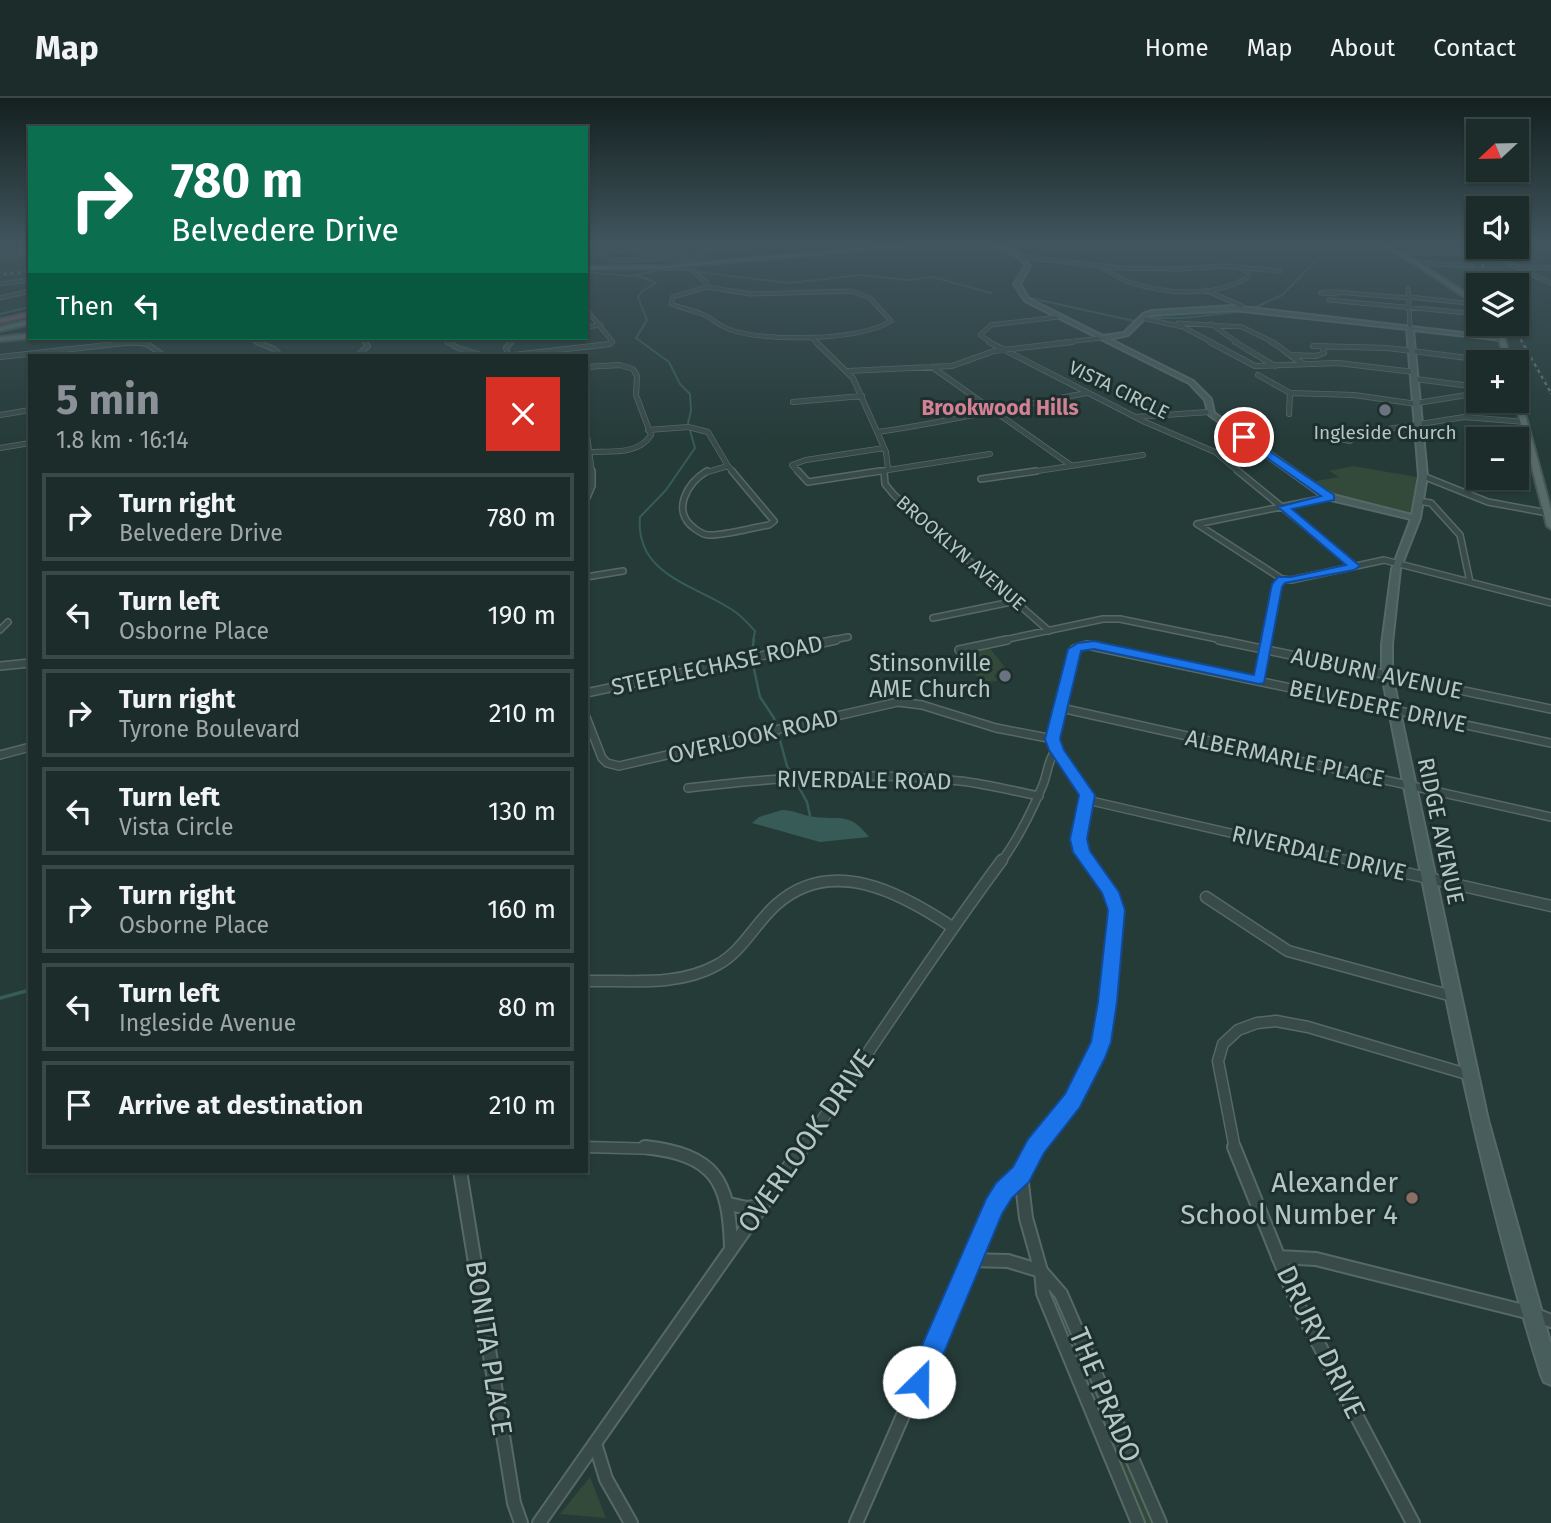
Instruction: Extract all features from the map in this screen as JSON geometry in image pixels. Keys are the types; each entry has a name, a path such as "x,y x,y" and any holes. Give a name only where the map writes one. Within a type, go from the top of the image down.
{"highway":[{"path":"0,320 28,313"},
{"path":"0,320 28,313"}],"main road":[{"path":"0,329 28,322"},
{"path":"0,339 28,336"},
{"path":"1502,338 1505,350"},
{"path":"1523,413 1548,499 1551,526"}],"street":[{"path":"687,310 704,315 729,329 811,337 872,331 889,324 890,319 880,310"},
{"path":"1046,310 1191,382 1208,399 1209,412"},
{"name":"VISTA CIRCLE","path":"1004,350 1126,334 1141,319 1161,311 1222,310"},
{"name":"VISTA CIRCLE","path":"1246,310 1502,338"},
{"name":"RIDGE AVENUE","path":"1409,310 1423,476 1416,519 1397,564 1387,644 1387,675 1470,1075 1531,1313 1551,1376"},
{"path":"1434,310 1466,313"},
{"path":"523,354 610,344 612,341 588,311"},
{"path":"1004,350 979,335 991,325 1058,317"},
{"path":"1141,319 1242,327 1286,349 1290,355 1306,364"},
{"path":"1171,323 1250,365 1338,363 1466,385"},
{"path":"1211,324 1217,331 1275,366"},
{"path":"588,327 601,325"},
{"path":"811,337 816,345 848,371 958,365 988,352 1004,350"},
{"path":"76,340 72,353 144,343 153,346 162,354"},
{"path":"254,340 279,354"},
{"path":"359,354 368,346 364,340"},
{"path":"446,340 458,348 478,354"},
{"path":"1090,340 1109,342"},
{"path":"1313,346 1323,349 1356,346 1466,358"},
{"path":"1290,355 1316,356 1324,353 1323,349"},
{"name":"VISTA CIRCLE","path":"1004,350 1135,417 1215,453 1354,566"},
{"path":"0,358 28,356"},
{"path":"588,367 620,365 633,369 637,376 636,395 651,438 644,445 627,449 589,452"},
{"path":"932,367 1072,466"},
{"name":"BROOKLYN AVENUE","path":"848,371 862,396 888,457 885,484 894,495 1049,631"},
{"path":"1258,376 1290,393 1354,395 1417,403 1466,395"},
{"path":"878,432 929,425 991,410 1087,393"},
{"path":"1289,414 1290,393"},
{"path":"793,402 862,396"},
{"path":"0,415 28,410"},
{"path":"1135,417 1209,412 1330,497 1416,519"},
{"path":"1351,435 1476,416 1526,422"},
{"path":"648,430 688,427 708,432 728,466 774,521 769,525 708,535 699,533 684,518 681,511 682,500 703,473 728,466"},
{"path":"0,448 28,443"},
{"path":"588,445 593,483 592,493 588,498"},
{"path":"884,448 806,460 792,465 808,482 990,454"},
{"path":"981,479 1143,455"},
{"path":"1423,476 1489,502 1548,513"},
{"path":"1330,497 1197,524 1282,579 1291,580 1384,560 1551,603"},
{"path":"1418,501 1431,503 1460,535 1470,582"},
{"path":"588,577 623,571"},
{"path":"1259,680 1276,586 1282,579"},
{"path":"933,618 1016,601"},
{"name":"AUBURN AVENUE","path":"959,650 1103,619 1120,619 1551,709"},
{"path":"0,631 8,622"},
{"name":"STEEPLECHASE ROAD","path":"588,694 848,637"},
{"name":"BELVEDERE DRIVE","path":"1082,645 1103,647 1551,743"},
{"name":"OVERLOOK DRIVE","path":"539,1523 892,1020 952,927 1004,857 1039,796 1054,745 1074,649 1082,645"},
{"path":"0,666 28,663"},
{"name":"OVERLOOK ROAD","path":"589,734 607,763 625,766 886,704 918,702 1054,745"},
{"name":"ALBERMARLE PLACE","path":"1060,708 1551,817"},
{"path":"856,1523 994,1207 1004,1191 1021,1175 1036,1146 1083,1083 1095,1058 1105,1023 1116,910 1110,892 1087,861 1080,846 1079,831 1087,795 1054,745"},
{"path":"0,755 28,748"},
{"name":"RIVERDALE ROAD","path":"688,788 782,778 923,778 963,781 1039,796"},
{"name":"RIVERDALE DRIVE","path":"1087,800 1551,905"},
{"path":"588,981 673,978 700,973 725,960 789,894 826,881 859,882 883,887 903,895 952,927"},
{"path":"1206,897 1288,951 1452,996"},
{"name":"DRURY DRIVE","path":"1413,1523 1297,1303 1243,1175 1228,1124 1220,1052 1230,1037 1257,1023 1293,1023 1470,1075"},
{"path":"588,1147 657,1146 687,1154 705,1166 718,1182 729,1204 731,1247"},
{"name":"BONITA PLACE","path":"461,1173 514,1503 521,1523"},
{"name":"THE PRADO","path":"1021,1175 1026,1218 1041,1271 1043,1293 1138,1523"},
{"path":"729,1204 747,1208 762,1206"},
{"path":"1278,1257 1315,1259 1531,1313 1551,1321"},
{"path":"969,1260 1008,1261 1041,1271"},
{"name":"THE PRADO","path":"1041,1271 1061,1294 1160,1523"},
{"path":"595,1443 606,1479 631,1523"}],"green space":[{"path":"1353,466 1417,477 1412,514 1334,497 1310,482 1339,477 1329,471"},
{"path":"989,647 1007,670 996,672 998,674 994,675 998,681 982,682 955,652"},
{"path":"1056,1294 1152,1523 1142,1523 1046,1295"},
{"path":"590,1477 606,1518 560,1514"}],"water":[{"path":"782,810 842,818 855,823 869,837 820,842 752,823 759,817"}],"waterway":[{"path":"0,314 19,310"},
{"path":"643,310 647,320 636,338 669,362 680,384 690,394 691,411 688,423 695,448 666,490 640,517 641,537 647,552 670,576 717,601 747,622 755,631 753,641"},
{"path":"1082,310 1134,321"},
{"path":"1150,318 1182,318 1246,311"},
{"path":"754,640 751,655 760,697 774,718 787,766 807,802 810,816"},
{"path":"0,998 28,991"}],"railway":[{"path":"1519,336 1551,393"}],"place":[{"name":"Ingleside Church","path":"1385,410"},
{"name":"Stinsonville AME Church","path":"1005,676"},
{"name":"Alexander School Number 4","path":"1412,1198"}],"district":[{"name":"Brookwood Hills","path":"1000,408"}],"route":[{"path":"919,1382 969,1260 994,1207 1004,1191 1021,1175 1036,1146 1073,1100 1101,1042 1108,1002 1116,910 1110,892 1087,861 1078,839 1087,795 1056,750 1053,739 1074,649 1082,645 1094,645 1259,680 1276,586 1282,579 1287,581 1354,566 1283,507 1330,497 1244,437"}]}
